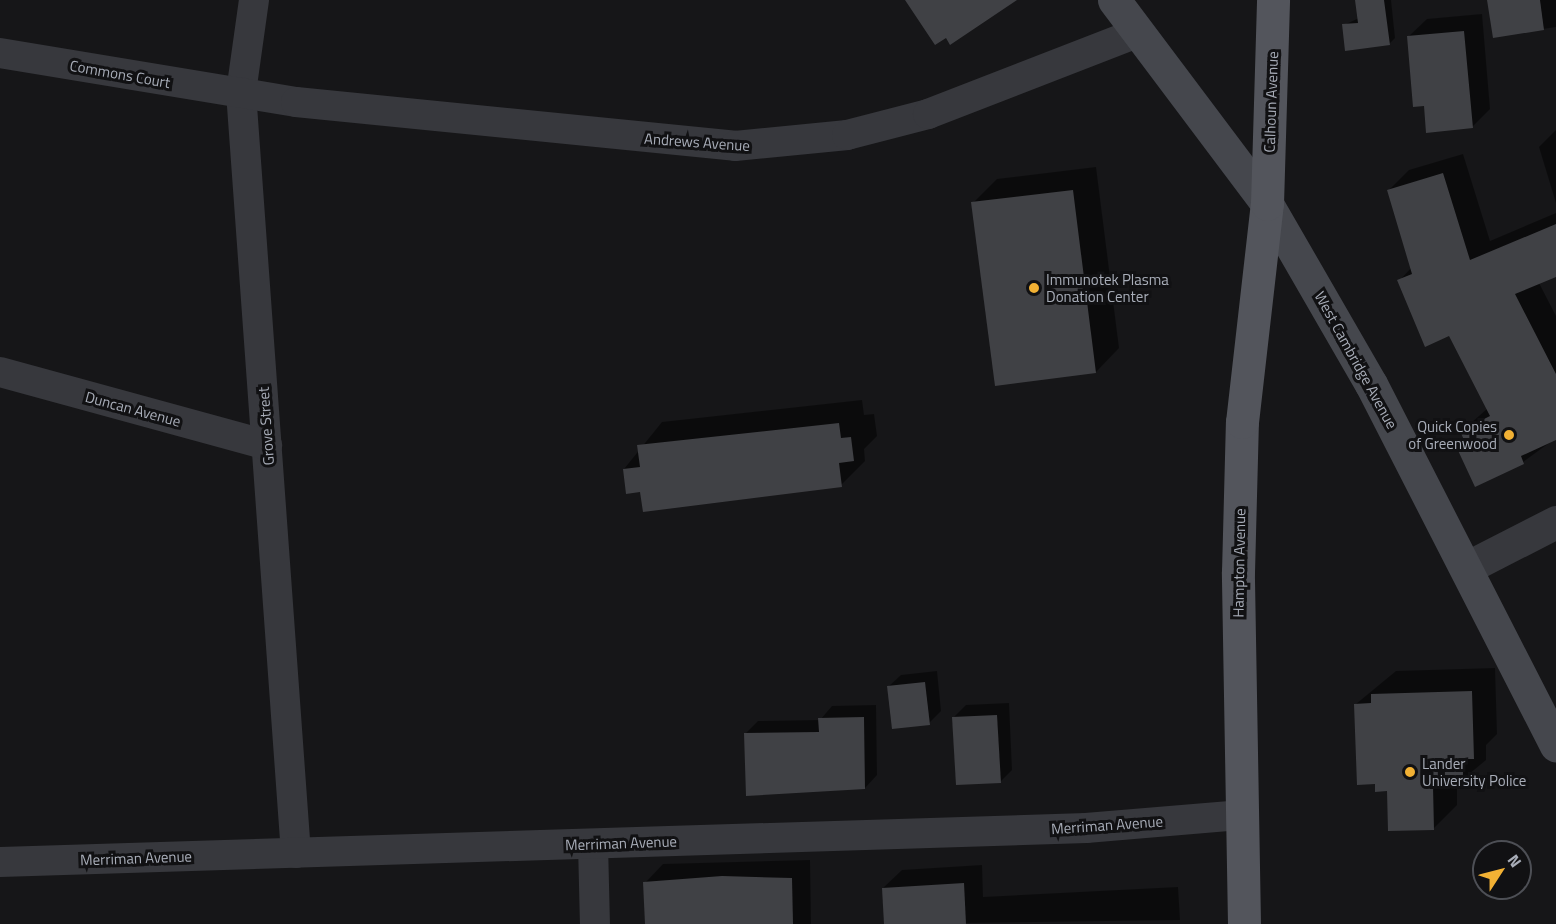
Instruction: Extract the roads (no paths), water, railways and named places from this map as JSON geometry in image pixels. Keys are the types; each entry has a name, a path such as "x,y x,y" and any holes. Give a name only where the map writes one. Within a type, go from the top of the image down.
{"main road":[{"name":"West Cambridge Avenue","path":"1114,0 1267,204 1468,567 1556,745"},
{"name":"Calhoun Avenue","path":"1267,204 1273,0"},
{"name":"Hampton Avenue","path":"1244,924 1238,572 1242,422 1267,204"}],"street":[{"name":"Grove Street","path":"254,0 241,92 296,854"},
{"name":"Andrews Avenue","path":"241,92 696,144 779,145 847,135 928,114 1137,33"},
{"name":"Commons Court","path":"0,53 241,92"},
{"name":"Duncan Avenue","path":"0,372 267,445"},
{"path":"1468,567 1556,522"},
{"name":"Merriman Avenue","path":"0,862 1086,828 1242,815"},
{"path":"592,844 595,924"}],"place":[{"name":"Immunotek Plasma Donation Center","path":"1034,288"},
{"name":"Quick Copies of Greenwood","path":"1509,435"},
{"name":"Lander University Police","path":"1410,772"}]}
